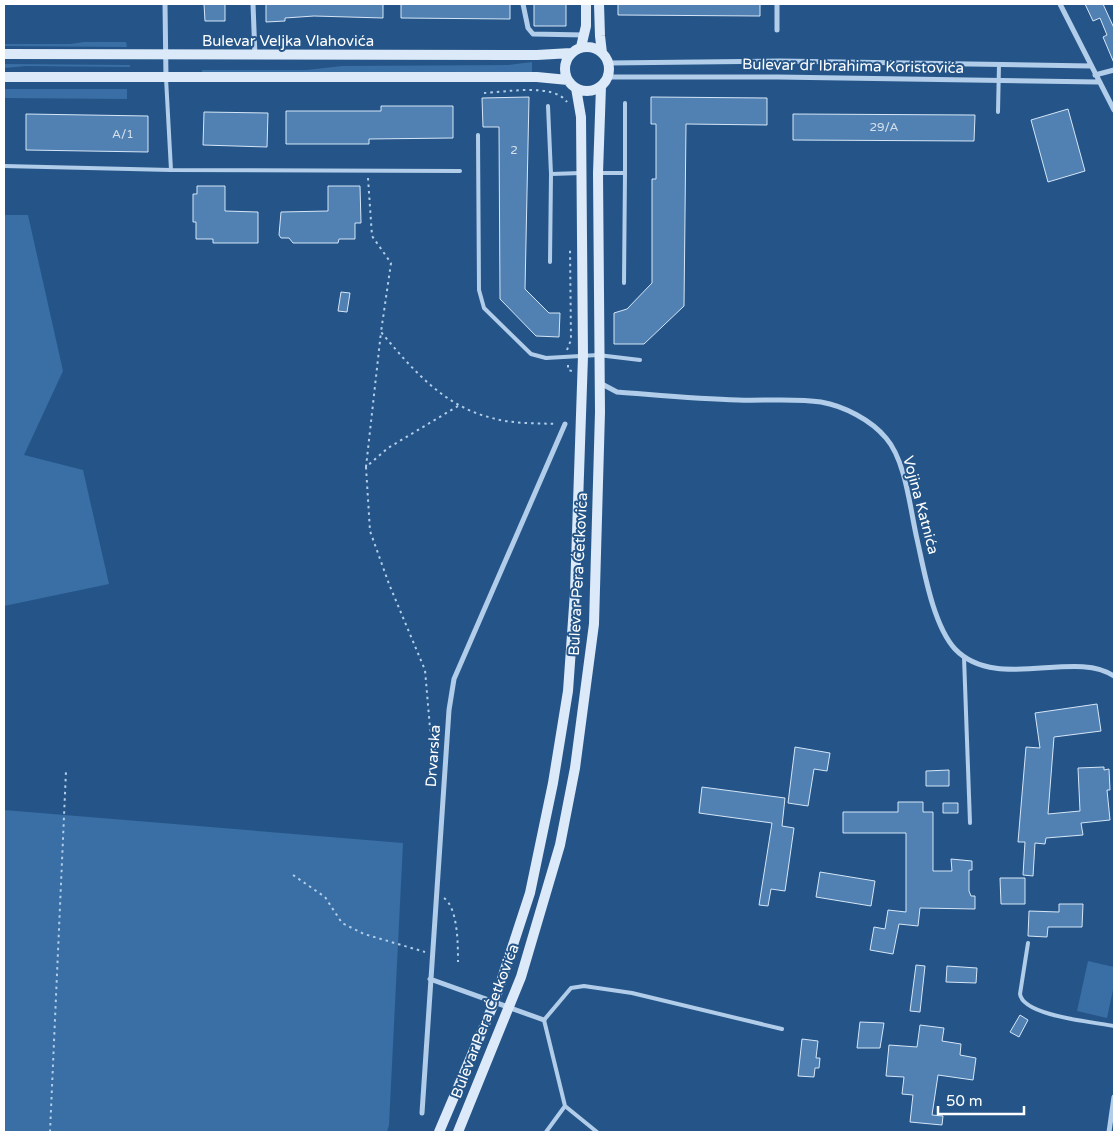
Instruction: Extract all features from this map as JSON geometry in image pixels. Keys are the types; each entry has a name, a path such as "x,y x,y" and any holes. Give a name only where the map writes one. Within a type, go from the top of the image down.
{"main road":[{"path":"581,47 584,35 586,4"},
{"path":"599,4 602,53"},
{"path":"581,47 592,47 602,53 609,63 608,77 601,86 589,91 576,88 568,80 565,63 572,53 581,47"},
{"name":"Bulevar Veljka Vlahovića","path":"4,54 255,56 537,55 572,53"},
{"path":"4,77 537,77 568,80"},
{"name":"Bulevar Pera Ćetkovića","path":"458,1132 510,1008 560,845 575,768 594,624 600,412 598,381 598,173 601,86"},
{"name":"Bulevar Pera Ćetkovića","path":"439,1132 494,1002 530,893 553,783 568,691 575,592 583,356 582,117 576,88"}],"street":[{"path":"165,4 166,78"},
{"path":"253,4 255,56"},
{"path":"523,4 528,28 533,34 584,35"},
{"path":"777,4 777,30"},
{"path":"1060,4 1098,82 1114,110"},
{"name":"Bulevar dr Ibrahima Koristovića","path":"609,63 779,62 1091,66"},
{"path":"1095,75 1114,70"},
{"name":"Bulevar dr Ibrahima Koristovića","path":"608,77 1098,82"},
{"name":"Vojina Katnića","path":"598,381 617,392 736,400 821,402 869,422 887,439 899,460 939,620 954,648 971,662 1002,669 1088,668 1108,672 1114,676"},
{"name":"Drvarska","path":"422,1113 449,710 456,670 565,424"},
{"path":"430,979 544,1020"},
{"path":"1109,1132 1114,1097"}],"lane":[{"path":"998,112 999,64"},
{"path":"166,78 171,170"},
{"path":"624,283 626,103"},
{"path":"548,106 551,174 550,262"},
{"path":"478,135 478,290 484,308 531,354 546,358 598,355 640,360"},
{"path":"4,166 171,170 460,171"},
{"path":"598,173 625,172"},
{"path":"551,174 582,173"},
{"path":"964,656 970,823"},
{"path":"1028,943 1020,994 1021,999 1027,1006 1041,1012 1114,1026"},
{"path":"597,1132 565,1106 544,1020 572,988 584,986 632,992 782,1029"},
{"path":"546,1132 565,1106"}],"path":[{"path":"368,171 372,236 391,263 381,332 366,467 370,531 389,584 425,670 430,728 438,764"},
{"path":"566,348 571,340 570,248"},
{"path":"381,332 417,374 458,406 493,419 565,424"},
{"path":"366,467 388,448 458,406"},
{"path":"50,1132 66,771"},
{"path":"293,875 325,897 342,923 364,934 432,954"},
{"path":"436,894 446,899 450,906 457,934 458,962"}],"shaded area":[{"path":"126,42 127,47 4,46 4,44 70,44"},
{"path":"532,62 532,73 202,72 202,70 307,70 342,66 508,65"},
{"path":"4,64 130,65 130,67 26,66 4,68"},
{"path":"4,89 127,89 127,99 4,98"},
{"path":"4,215 28,215 63,371 24,455 83,470 109,584 4,606"},
{"path":"4,810 403,843 389,1125 387,1132 4,1132"},
{"path":"1088,961 1114,967 1114,985 1107,1018 1077,1011"}],"building":[{"path":"204,4 225,4 225,21 205,21"},
{"path":"266,4 383,4 383,18 314,16 285,18 285,21 266,22"},
{"path":"401,4 510,4 510,19 401,18"},
{"path":"534,4 566,4 566,26 534,26"},
{"path":"618,4 760,4 760,16 618,15"},
{"path":"1085,4 1103,4 1114,28 1114,63 1103,37 1107,35 1100,18 1093,21"},
{"path":"529,97 525,289 549,313 560,313 559,337 536,336 500,299 499,127 483,127 482,98"},
{"path":"651,97 767,98 767,125 686,124 684,306 644,344 614,344 614,313 627,309 652,283 652,179 656,179 656,124 651,124"},
{"path":"381,106 453,106 453,138 369,139 369,144 286,144 286,111 381,111"},
{"path":"1068,109 1085,171 1048,182 1031,120"},
{"path":"204,112 268,113 267,147 203,145"},
{"path":"26,114 148,116 148,152 26,150"},
{"path":"793,114 975,115 974,141 793,140"},
{"path":"197,186 225,186 225,211 258,212 258,243 213,243 213,239 196,239 196,222 193,222 193,194 197,194"},
{"path":"328,186 360,186 361,223 355,223 355,239 339,239 338,243 293,243 289,238 281,238 279,235 281,212 328,211"},
{"path":"341,292 350,293 347,312 338,311"},
{"path":"1097,704 1101,731 1054,737 1048,814 1080,811 1078,768 1104,767 1104,770 1109,769 1110,790 1107,790 1110,820 1081,823 1083,835 1046,838 1045,844 1035,843 1033,876 1023,875 1025,842 1018,842 1026,747 1040,748 1035,713"},
{"path":"795,747 830,753 827,771 814,769 808,806 788,803"},
{"path":"949,770 949,786 926,786 926,771"},
{"path":"702,787 785,798 782,826 794,828 785,891 771,889 768,906 759,905 772,823 699,813"},
{"path":"898,802 923,802 923,812 933,812 933,871 952,871 951,859 972,861 972,870 969,870 969,891 971,896 975,896 975,909 920,908 918,926 899,924 893,954 870,950 874,927 885,929 888,910 906,912 906,833 843,833 843,812 898,812"},
{"path":"943,803 958,803 958,813 943,813"},
{"path":"820,872 875,881 871,906 816,897"},
{"path":"1000,878 1025,878 1025,904 1001,904"},
{"path":"1059,904 1083,904 1082,927 1048,927 1047,937 1028,936 1029,911 1059,912"},
{"path":"916,965 925,966 920,1012 910,1011"},
{"path":"947,966 977,968 976,983 946,982"},
{"path":"1020,1015 1028,1020 1019,1037 1010,1032"},
{"path":"860,1022 884,1023 880,1048 857,1048"},
{"path":"920,1025 944,1028 942,1041 961,1044 960,1055 976,1058 973,1080 938,1075 932,1115 943,1116 942,1125 910,1122 913,1095 902,1094 904,1077 886,1076 889,1045 917,1047"},
{"path":"802,1039 818,1041 816,1058 820,1058 819,1068 815,1068 814,1077 798,1076"}]}
